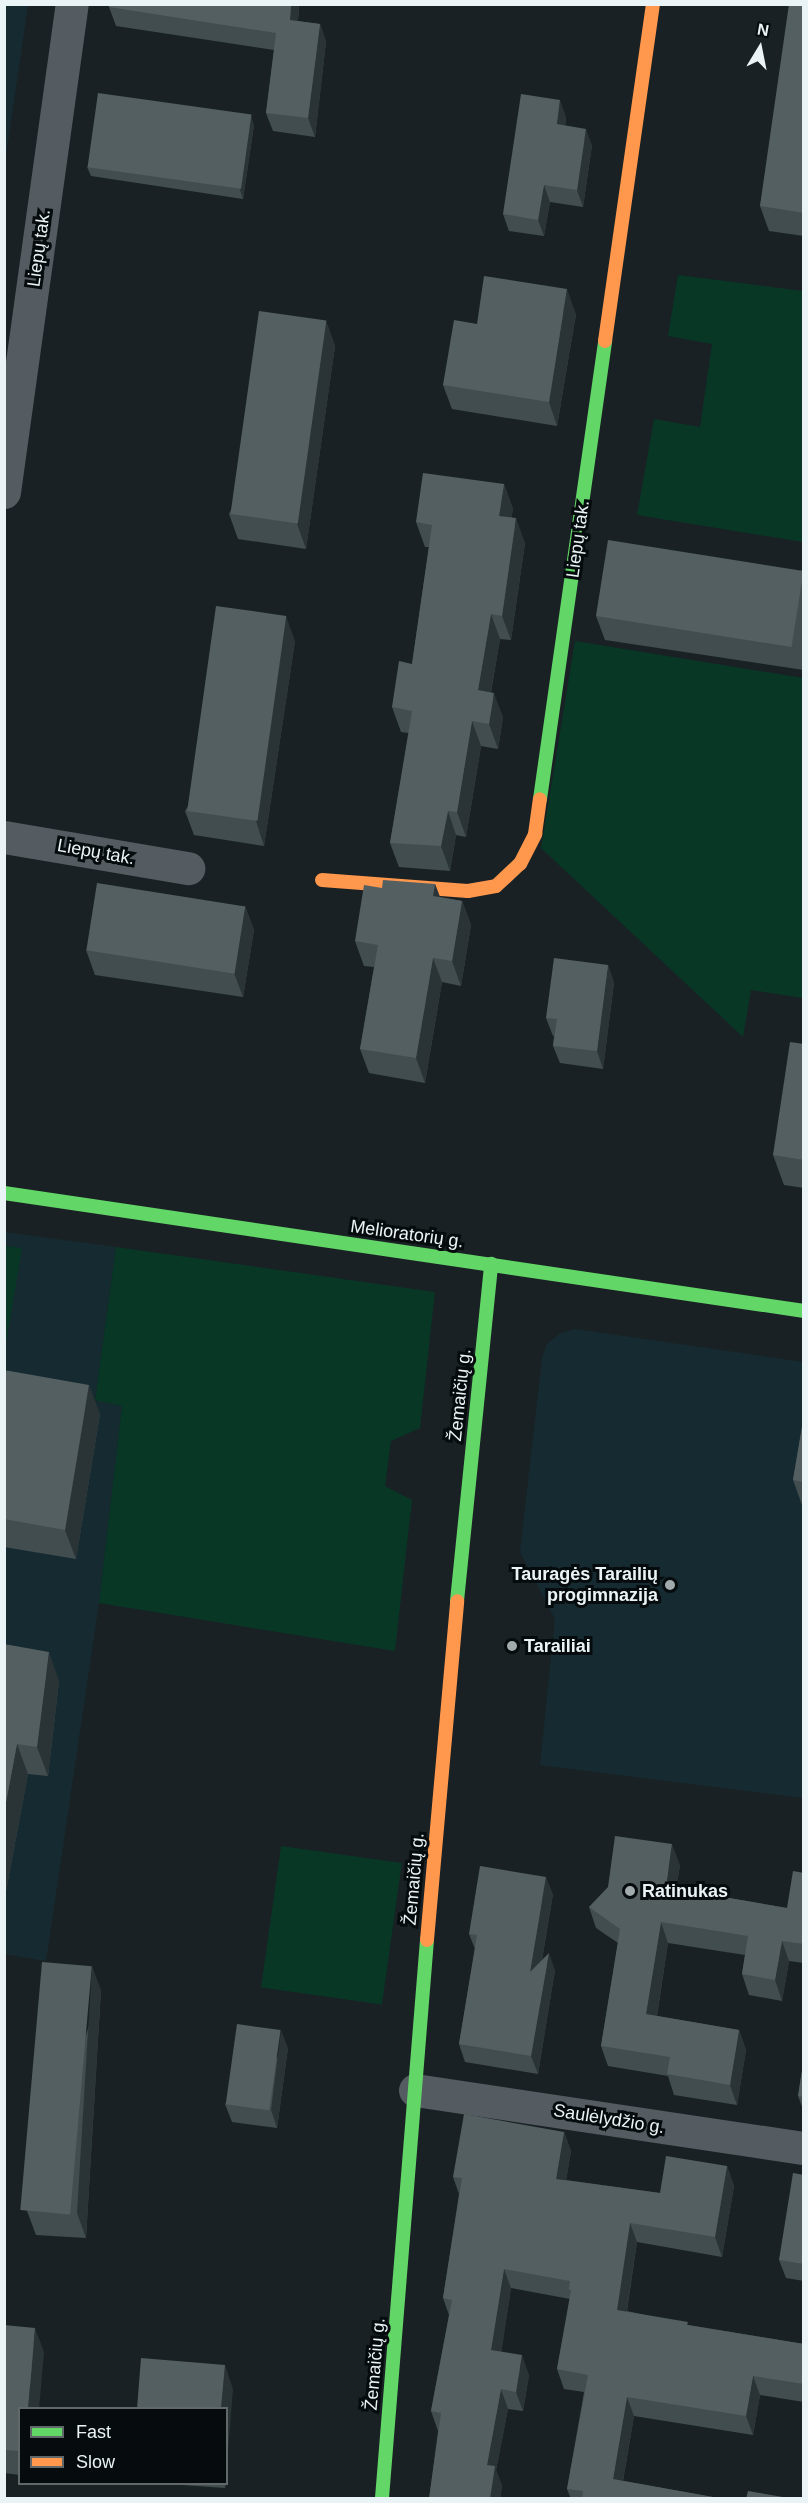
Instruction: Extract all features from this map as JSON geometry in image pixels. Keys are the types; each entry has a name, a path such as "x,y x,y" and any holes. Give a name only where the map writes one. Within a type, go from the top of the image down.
{"street":[{"name":"Liepų tak.","path":"4,492 72,4"},
{"name":"Liepų tak.","path":"322,880 468,891 496,886 520,864 535,834 653,4"},
{"name":"Liepų tak.","path":"4,837 189,868"},
{"name":"Melioratorių g.","path":"4,1193 804,1311"},
{"name":"Žemaičių g.","path":"382,2499 445,1719 491,1264"},
{"name":"Saulėlydžio g.","path":"415,2090 804,2148"}],"shaded area":[{"path":"4,5 28,5 5,163"},
{"path":"4,1232 116,1247 95,1400 122,1406 99,1603 46,1961 5,1954"},
{"name":"Tauragės Tarailių progimnazija","path":"575,1329 803,1362 803,1798 540,1765 555,1619 520,1552 542,1359 546,1345 559,1334"}],"green space":[{"path":"678,275 803,291 803,542 637,515 654,419 700,427 712,344 668,336"},
{"path":"575,641 803,678 803,998 751,990 743,1037 541,848"},
{"path":"4,1246 22,1248 5,1350"},
{"path":"116,1247 435,1292 420,1428 391,1441 385,1486 412,1500 395,1651 99,1603 122,1406 95,1400"},
{"path":"281,1846 402,1863 382,2005 261,1988"}],"building":[{"path":"109,4 291,4 290,20 320,24 308,118 266,113 276,33 109,7"},
{"path":"789,4 804,4 804,213 760,206"},
{"path":"98,93 251,115 241,189 88,167"},
{"path":"521,94 560,100 557,124 586,129 577,190 544,185 538,220 503,214"},
{"path":"484,276 567,289 549,402 443,385 454,320 477,324"},
{"path":"259,311 326,320 298,523 230,514"},
{"path":"423,473 504,484 499,516 516,518 502,616 491,614 478,690 494,693 489,724 472,721 457,812 448,811 441,846 390,843 412,711 392,707 399,661 412,664 432,525 416,522"},
{"path":"608,540 804,571 792,647 596,616"},
{"path":"216,606 286,616 258,821 187,811"},
{"path":"383,880 435,884 433,896 462,901 452,961 433,958 416,1058 360,1049 378,945 355,941 364,885 382,888"},
{"path":"97,883 245,906 235,974 86,950"},
{"path":"554,958 608,965 597,1051 553,1046 557,1019 546,1018"},
{"path":"790,1042 804,1044 804,1160 773,1155"},
{"path":"4,1370 89,1385 65,1530 4,1519"},
{"path":"804,1415 804,1482 793,1480"},
{"path":"4,1644 49,1652 37,1747 17,1744 4,1813"},
{"path":"615,1836 672,1844 666,1887 787,1908 793,1871 804,1873 804,1944 782,1941 775,1980 742,1974 748,1936 661,1922 646,2014 739,2030 730,2085 667,2074 670,2057 601,2046 620,1929 589,1907 608,1887"},
{"path":"480,1866 546,1877 530,1972 549,1953 531,2056 459,2044 477,1935 469,1934"},
{"path":"42,1962 92,1966 70,2214 20,2210"},
{"path":"237,2024 281,2030 269,2110 226,2104"},
{"path":"804,2058 804,2097 798,2096"},
{"path":"464,2114 564,2132 556,2179 660,2193 666,2156 727,2166 715,2237 630,2223 617,2310 688,2322 687,2325 804,2344 804,2384 753,2376 746,2416 627,2397 613,2479 724,2499 582,2499 583,2491 567,2489 588,2375 557,2369 571,2290 569,2290 570,2281 504,2269 491,2350 522,2355 516,2392 501,2389 487,2465 495,2466 490,2499 429,2499 441,2413 431,2411 452,2300 443,2298 462,2178 453,2177"},
{"path":"793,2173 804,2175 804,2264 779,2260"},
{"path":"4,2325 35,2328 28,2407 18,2407 18,2451 4,2450"},
{"path":"141,2358 225,2365 221,2407 137,2407"},
{"path":"748,2491 795,2499 746,2499"}],"traffic: fast":[{"path":"540,799 605,341"},
{"path":"4,1193 804,1311"},
{"path":"457,1601 491,1264"},
{"path":"382,2498 427,1940"}],"traffic: slow":[{"path":"605,341 653,4"},
{"path":"322,880 468,891 496,886 520,864 535,834 540,799"},
{"path":"427,1940 457,1601"}],"place":[{"name":"Tauragės Tarailių progimnazija","path":"670,1585"},
{"name":"Tarailiai","path":"512,1646"},
{"name":"Ratinukas","path":"630,1891"}]}
